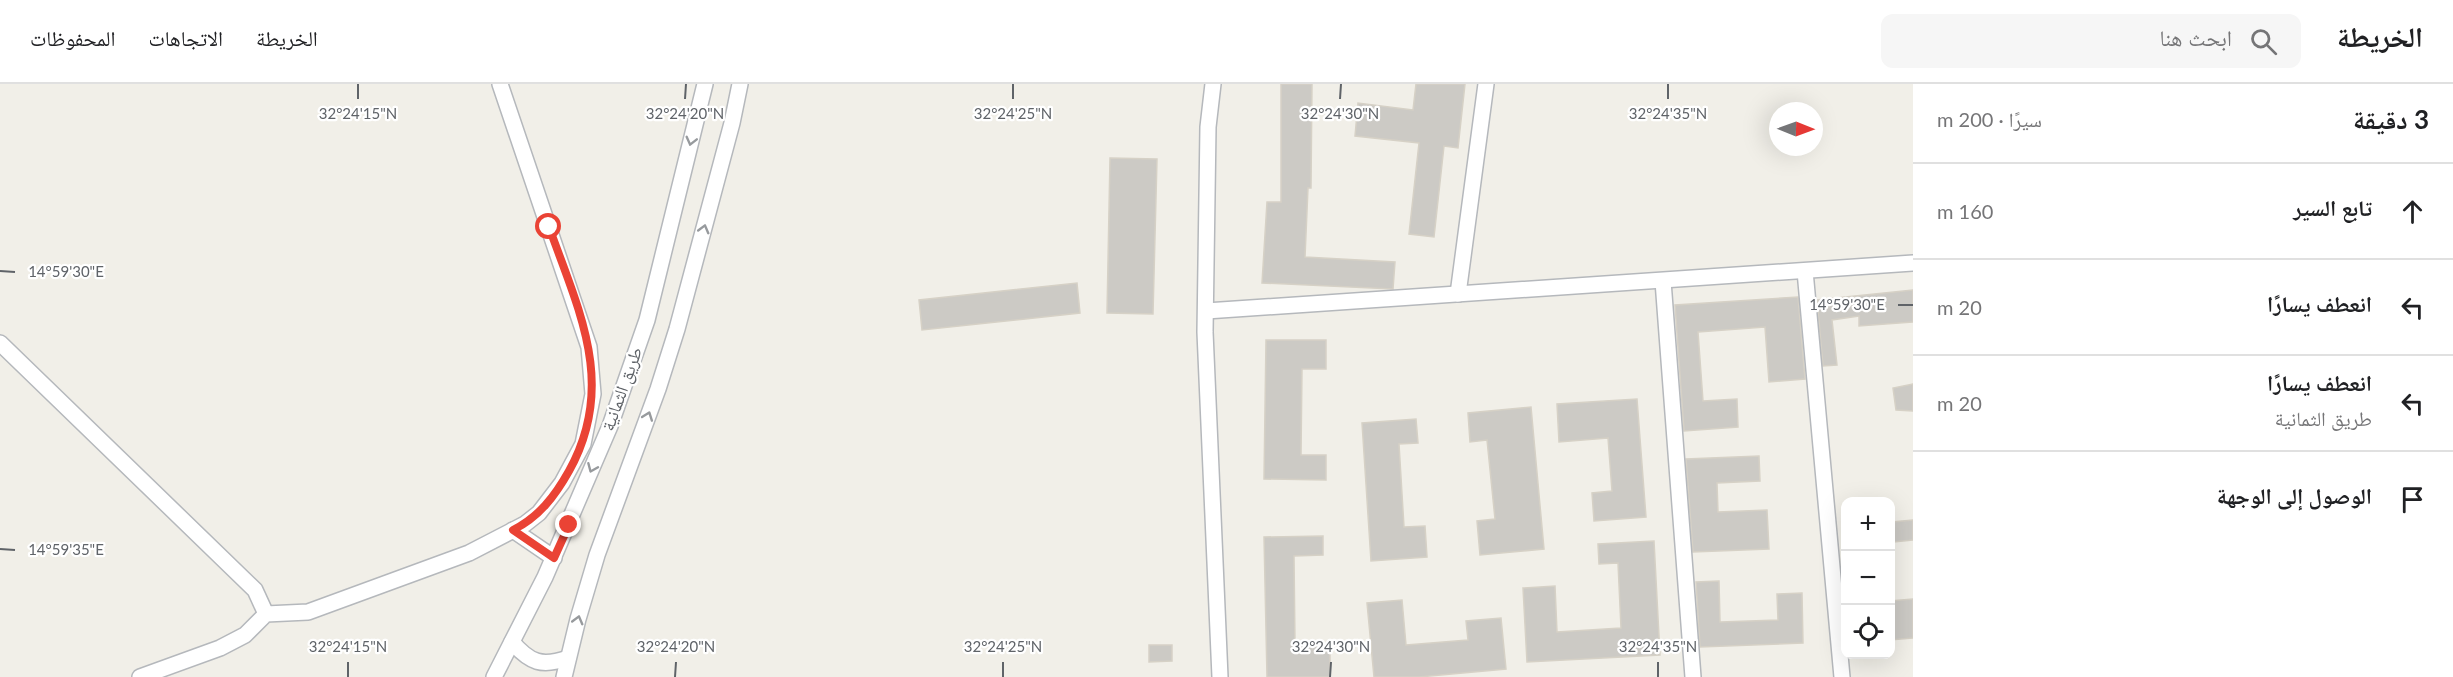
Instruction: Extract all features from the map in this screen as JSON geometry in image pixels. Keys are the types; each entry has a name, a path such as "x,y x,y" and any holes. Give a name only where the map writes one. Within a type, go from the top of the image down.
{"street":[{"path":"140,677 220,648 245,635 266,614 308,612 469,553 513,530 539,513 562,483 583,444 590,417 593,374 590,347 500,84"},
{"name":"طريق الثمانية","path":"494,677 554,558 610,426 646,320 705,84"},
{"path":"564,677 597,555 658,389 677,329 732,123 740,84"},
{"path":"1213,84 1208,127 1206,310 1220,677"},
{"path":"1458,294 1486,84"},
{"path":"1206,310 1913,263"},
{"path":"1805,271 1842,677"},
{"path":"1663,280 1693,677"},
{"path":"0,343 255,590 266,614"},
{"path":"513,530 554,558"},
{"path":"512,642 522,654 537,663 553,663 568,658"}],"building":[{"path":"1281,84 1312,84 1311,188 1308,188 1305,257 1395,262 1393,289 1262,283 1267,202 1281,202"},
{"path":"1416,84 1465,84 1458,148 1444,146 1434,237 1409,234 1419,143 1355,136 1358,103 1413,110"},
{"path":"1110,158 1157,159 1153,314 1107,313"},
{"path":"1077,283 1080,313 922,330 919,300"},
{"path":"1913,290 1913,322 1859,326 1859,316 1832,320 1837,365 1823,366 1817,300"},
{"path":"1798,297 1805,379 1769,382 1765,327 1698,332 1703,401 1737,399 1738,427 1684,431 1675,305"},
{"path":"1266,340 1326,340 1326,369 1302,369 1301,455 1326,455 1326,480 1264,479"},
{"path":"1913,384 1913,411 1896,410 1893,388"},
{"path":"1637,399 1646,517 1594,521 1592,493 1612,491 1608,438 1559,442 1557,404"},
{"path":"1531,407 1544,549 1480,555 1477,521 1495,519 1487,440 1470,442 1468,413"},
{"path":"1416,419 1418,443 1399,444 1404,527 1425,526 1427,557 1371,561 1362,423"},
{"path":"1759,456 1760,481 1717,483 1718,512 1767,510 1769,549 1693,552 1686,459"},
{"path":"1913,520 1913,540 1895,542 1895,522"},
{"path":"1323,536 1323,555 1294,556 1295,645 1330,644 1330,677 1267,677 1264,537"},
{"path":"1654,541 1660,655 1527,662 1523,588 1555,586 1557,632 1621,628 1618,563 1599,564 1598,544"},
{"path":"1719,581 1720,622 1778,620 1777,594 1802,593 1803,643 1700,647 1696,582"},
{"path":"1913,599 1913,638 1895,640 1895,601"},
{"path":"1402,600 1406,645 1468,640 1466,621 1501,618 1506,669 1419,677 1374,677 1367,603"},
{"path":"1149,645 1172,645 1172,661 1149,662"}],"route":[{"path":"549,227 590,347 593,394 583,444 562,483 539,513 513,530 554,558 569,525"}]}
